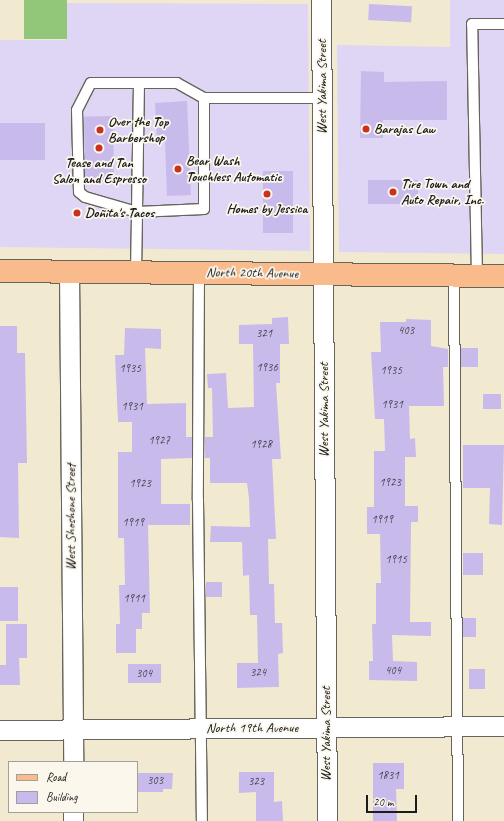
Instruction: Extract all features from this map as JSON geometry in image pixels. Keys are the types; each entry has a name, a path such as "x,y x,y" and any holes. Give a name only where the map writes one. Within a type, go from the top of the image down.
{"main road":[{"name":"North 20th Avenue","path":"0,270 504,276"}],"street":[{"name":"West Yakima Street","path":"321,0 327,821"},
{"name":"West Shoshone Street","path":"69,271 73,761"},
{"name":"North 19th Avenue","path":"0,730 504,726"}],"lane":[{"path":"477,276 472,24 504,24"},
{"path":"204,98 204,209 137,212 85,197 79,192 77,110 91,83 177,83 204,98 322,98"},
{"path":"136,272 139,83"},
{"path":"199,273 202,821"},
{"path":"454,276 458,821"}],"shaded area":[{"path":"450,0 504,0 504,254 339,252 337,45 450,47"},
{"path":"66,3 308,4 310,251 0,247 0,40 66,40"}],"green space":[{"path":"24,0 67,0 67,39 24,39"}],"building":[{"path":"369,4 412,6 411,22 368,20"},
{"path":"361,71 384,72 384,82 447,81 447,120 383,120 383,138 360,138"},
{"name":"Bear Wash Touchless Automatic","path":"187,101 191,195 167,196 165,142 157,142 155,103"},
{"path":"113,116 114,181 85,181 84,117"},
{"path":"0,123 45,123 45,160 0,160"},
{"path":"263,171 293,171 293,233 263,233"},
{"name":"Tire Town and Auto Repair, Inc.","path":"368,180 418,180 418,204 368,204"},
{"path":"288,317 289,344 280,344 280,383 276,383 281,459 272,459 276,539 268,539 269,584 274,584 275,623 282,623 283,653 278,654 279,687 237,688 237,663 258,663 257,615 250,615 249,575 243,576 242,542 210,542 211,526 250,527 249,498 247,483 210,483 210,458 205,458 205,437 213,437 212,388 208,388 207,374 226,373 228,408 254,407 253,344 239,344 239,325 272,324 272,318"},
{"path":"406,319 431,320 431,346 448,349 448,367 443,367 444,406 409,406 410,439 415,438 416,457 405,457 405,506 418,506 418,522 411,522 410,622 431,622 431,636 392,635 393,661 417,662 417,681 369,680 369,661 373,661 372,624 376,624 376,583 381,583 380,534 367,534 367,507 374,507 374,451 385,451 384,419 375,419 371,352 381,352 380,322 406,322"},
{"path":"0,326 17,326 17,353 25,353 27,463 18,463 19,538 0,537"},
{"path":"125,328 161,329 161,349 145,348 147,404 186,403 186,437 192,437 192,458 161,459 161,504 190,504 190,525 148,525 150,613 142,613 142,629 136,629 136,653 116,653 116,624 120,624 119,585 125,585 124,538 118,538 118,452 132,452 132,422 118,422 115,355 124,355"},
{"path":"461,348 478,348 478,367 461,367"},
{"path":"483,394 501,394 501,409 483,409"},
{"path":"463,445 504,445 502,525 489,524 490,488 463,488"},
{"path":"463,553 483,553 483,575 463,575"},
{"path":"206,582 222,582 222,597 206,597"},
{"path":"0,587 18,587 18,621 0,621"},
{"path":"463,618 476,618 476,637 463,637"},
{"path":"6,624 27,624 27,658 19,658 20,685 0,685 0,665 6,665"},
{"path":"128,664 161,664 161,683 128,683"},
{"path":"469,669 485,669 485,689 469,689"},
{"path":"373,763 404,763 404,789 396,789 397,821 373,821"},
{"path":"239,772 274,772 274,802 282,801 283,821 256,821 256,792 239,793"},
{"path":"138,773 173,773 172,789 163,789 163,792 138,792"}],"place":[{"name":"Barajas Law","path":"366,129"},
{"name":"Over the Top Barbershop","path":"100,130"},
{"name":"Tease and Tan Salon and Espresso","path":"99,148"},
{"name":"Bear Wash Touchless Automatic","path":"178,169"},
{"name":"Tire Town and Auto Repair, Inc.","path":"393,192"},
{"name":"Homes by Jessica","path":"267,194"},
{"name":"Doñita's Tacos","path":"77,213"}]}
